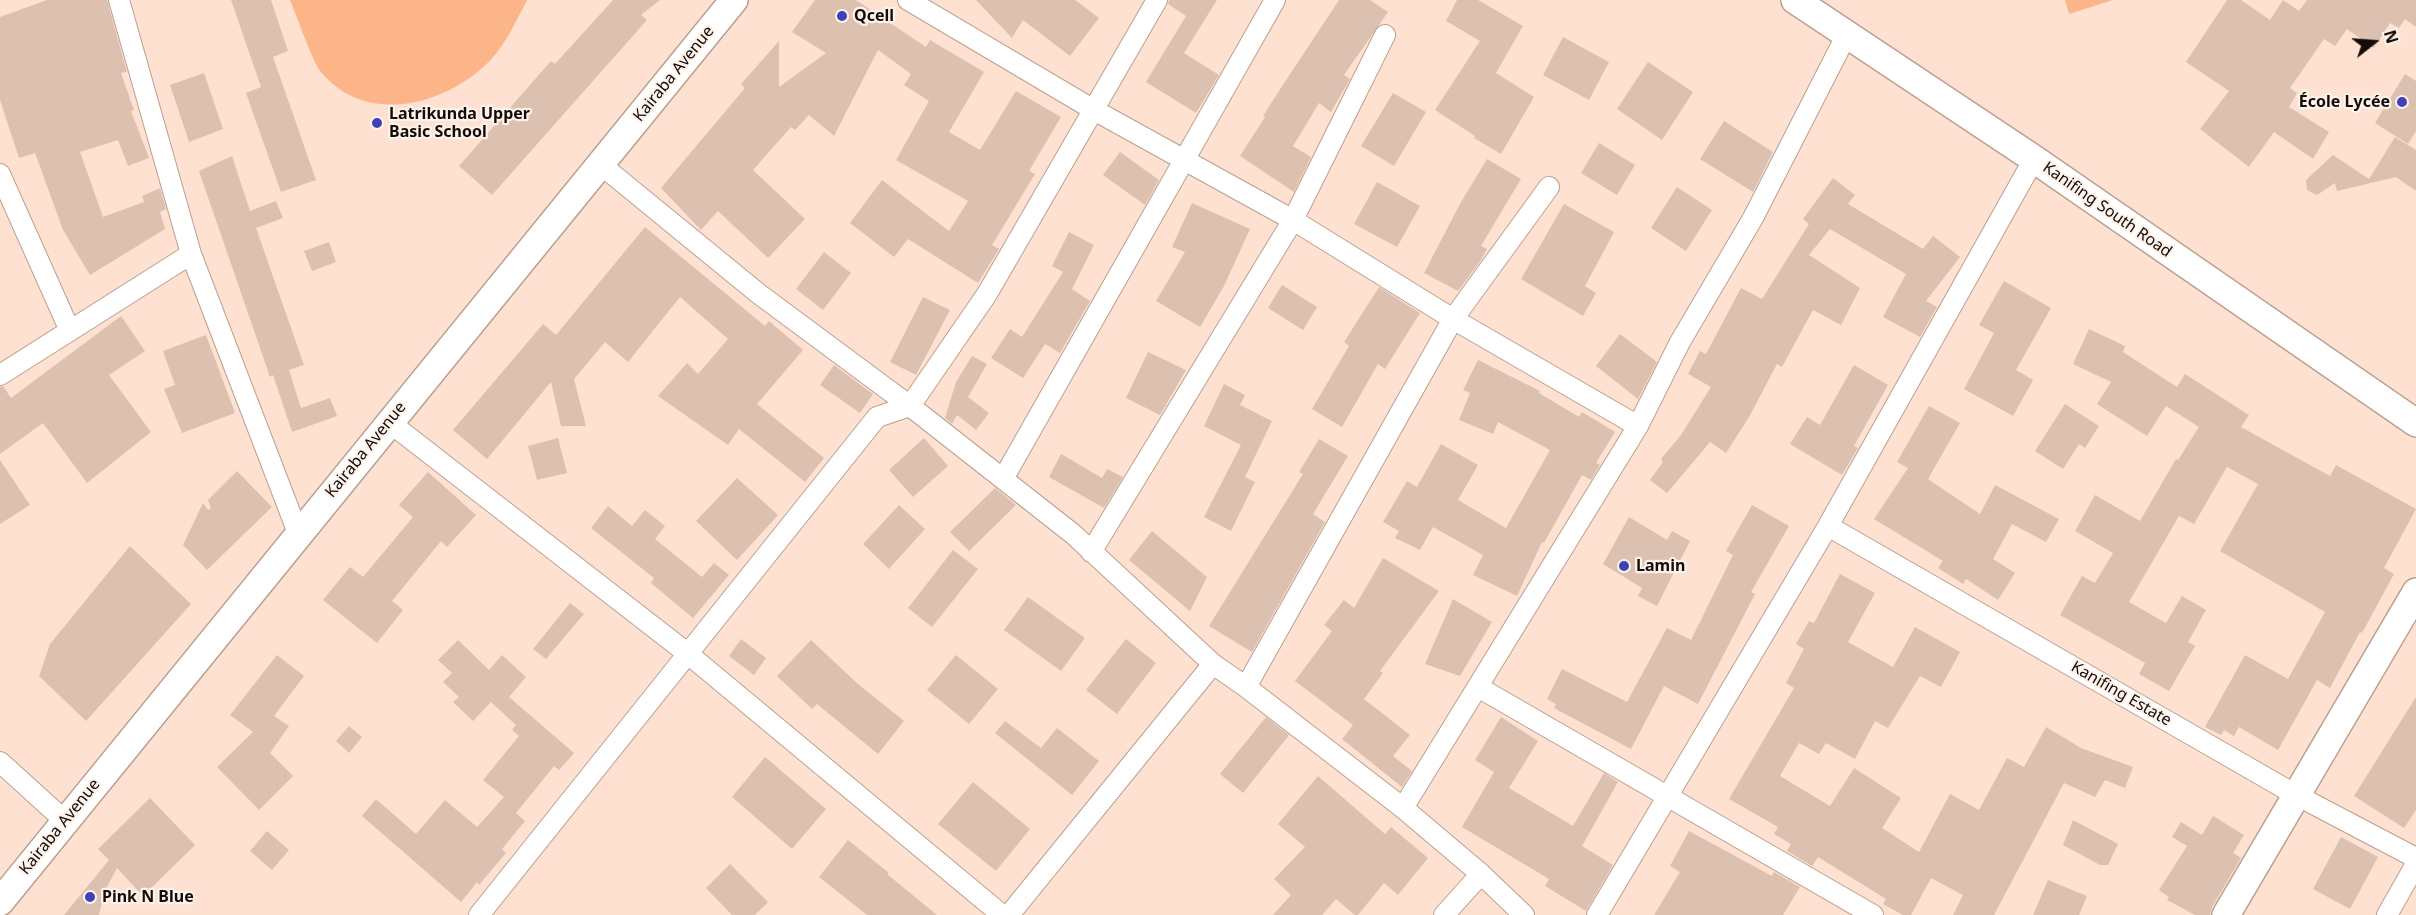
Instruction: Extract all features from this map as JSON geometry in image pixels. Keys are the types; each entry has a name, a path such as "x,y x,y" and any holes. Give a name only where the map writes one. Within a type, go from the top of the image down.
{"street":[{"path":"119,0 191,254 298,533"},
{"name":"Kairaba Avenue","path":"0,902 734,0"},
{"path":"908,0 1094,110 1293,220 1453,319 1638,426"},
{"path":"479,915 877,417 910,406 987,294 1157,0"},
{"path":"1004,479 1275,0"},
{"name":"Kanifing South Road","path":"1795,0 2034,159 2416,423"},
{"path":"1090,552 1293,220 1385,35"},
{"path":"1403,808 1638,426 1680,342 1753,218 1846,36"},
{"path":"1597,915 1828,526 2034,159"},
{"path":"600,164 759,294 910,406 1074,534 1090,552 1213,664 1403,808 1481,874 1524,915"},
{"path":"0,174 70,331"},
{"path":"1246,687 1453,319 1549,187"},
{"path":"0,375 191,254"},
{"path":"389,422 687,654 1002,915"},
{"name":"Kanifing Estate","path":"1828,526 2296,795 2416,858"},
{"path":"2226,915 2416,592"},
{"path":"1009,915 1213,664"},
{"path":"1478,687 1873,915"},
{"path":"0,762 65,821"},
{"path":"2387,915 2416,864"},
{"path":"1444,915 1481,874"}],"shaded area":[{"path":"290,0 527,0 496,54 463,82 422,101 378,104 357,99 338,88 321,72 309,49"},
{"path":"2065,0 2113,0 2069,14"}],"building":[{"path":"47,0 107,0 127,72 121,73 134,110 131,111 149,158 128,166 118,140 80,152 103,217 144,202 142,196 160,188 166,209 160,212 165,229 90,275 63,230 35,153 19,158 0,100 0,17"},
{"path":"231,0 271,0 288,51 273,57 316,180 281,192 246,93 261,87"},
{"path":"613,0 660,0 641,15 647,20 492,195 459,166 551,61 555,64"},
{"path":"815,0 856,0 926,47 930,40 984,72 949,132 980,150 1016,91 1061,117 1029,171 1035,174 992,245 999,249 978,283 908,239 894,257 850,223 882,180 949,231 968,201 896,160 929,101 904,85 911,74 878,50 834,136 809,115 795,130 791,127 753,170 805,219 768,258 718,211 701,230 661,188 745,88 741,84 779,41 779,87 826,53 792,32"},
{"path":"976,0 1075,0 1099,18 1070,56 1023,20 1012,38"},
{"path":"1169,0 1217,0 1184,53 1219,75 1196,113 1146,82 1186,16 1168,4"},
{"path":"1339,0 1370,0 1388,12 1344,75 1350,79 1331,112 1319,103 1293,146 1311,157 1294,192 1240,156 1275,97"},
{"path":"1457,0 1478,0 1523,26 1496,73 1534,97 1501,154 1435,110 1480,41 1446,21"},
{"path":"2227,0 2241,0 2270,20 2283,0 2299,11 2307,0 2416,0 2416,27 2405,19 2399,28 2390,23 2374,48 2347,29 2335,46 2324,39 2290,88 2297,93 2289,107 2329,132 2313,159 2274,132 2249,167 2200,129 2229,91 2186,62"},
{"path":"1563,37 1609,62 1589,100 1543,75"},
{"path":"1648,62 1693,92 1662,140 1617,109"},
{"path":"204,73 223,129 189,142 170,85"},
{"name":"École Lycée","path":"2405,74 2416,81 2416,131 2408,144 2375,123"},
{"path":"1393,93 1426,112 1394,166 1361,146"},
{"path":"1724,121 1773,152 1753,192 1700,159"},
{"path":"2395,137 2416,150 2416,191 2396,177 2337,191 2335,183 2317,195 2307,190 2306,180 2333,155 2369,179"},
{"path":"1599,143 1635,165 1617,195 1581,173"},
{"path":"1120,152 1159,180 1145,205 1103,175"},
{"path":"232,156 250,211 276,201 283,218 256,228 304,365 289,370 301,408 330,398 337,416 292,432 273,375 270,377 199,171"},
{"path":"1487,159 1521,179 1481,246 1487,249 1481,260 1458,291 1424,273 1461,202"},
{"path":"1833,178 1855,195 1848,204 1923,249 1933,236 1960,257 1926,301 1937,307 1920,337 1883,317 1906,274 1830,229 1809,255 1860,288 1841,325 1813,310 1782,367 1777,364 1749,417 1726,453 1710,442 1667,493 1650,480 1663,462 1661,459 1681,435 1711,387 1688,374 1700,351 1706,354 1741,288 1762,299 1809,224 1803,219"},
{"path":"1377,182 1420,206 1397,247 1354,224"},
{"path":"1677,187 1712,210 1686,251 1651,228"},
{"path":"1192,203 1250,229 1224,286 1200,327 1156,301 1185,252 1172,247"},
{"path":"1564,204 1614,232 1585,286 1596,293 1583,316 1521,279"},
{"path":"645,227 765,326 769,321 803,350 757,404 824,458 805,482 739,429 728,445 658,396 687,363 698,374 728,339 680,297 628,362 605,342 574,379 586,426 561,426 551,382 487,459 453,430 543,324 556,335"},
{"path":"1069,232 1094,245 1072,289 1090,301 1060,353 1045,344 1023,378 991,358 1010,329 1022,337 1063,272 1052,266"},
{"path":"329,242 336,262 312,271 304,251"},
{"path":"824,252 851,273 823,310 796,289"},
{"path":"2004,281 2051,308 2016,370 2033,380 2013,416 1964,389 1994,333 1979,325"},
{"path":"1282,285 1317,307 1303,330 1268,308"},
{"path":"1379,287 1420,313 1385,369 1378,364 1342,427 1312,409 1349,346 1344,342"},
{"path":"923,297 950,310 916,375 890,362"},
{"path":"121,316 145,351 109,375 151,432 87,483 43,423 0,454 0,387 3,386 11,398"},
{"path":"2089,329 2125,346 2123,352 2177,387 2185,374 2249,415 2241,427 2330,476 2336,465 2416,509 2384,568 2394,574 2362,633 2360,632 2330,688 2317,680 2278,750 2239,727 2234,736 2224,730 2221,735 2205,727 2245,655 2288,679 2325,612 2220,551 2258,484 2227,467 2194,524 2179,516 2129,602 2166,623 2182,596 2206,610 2188,642 2195,646 2169,691 2139,674 2145,663 2060,615 2082,576 2095,583 2113,553 2075,531 2095,495 2140,521 2176,459 2178,460 2199,427 2166,406 2147,436 2097,404 2111,382 2073,364"},
{"path":"1620,334 1657,362 1638,399 1596,366"},
{"path":"206,335 235,413 182,433 164,389 175,385 163,351"},
{"path":"1148,352 1186,370 1160,415 1126,398"},
{"path":"972,356 987,364 968,397 989,413 976,430 957,415 952,424 945,418 956,382"},
{"path":"1478,360 1540,391 1539,393 1579,417 1582,412 1615,432 1596,463 1600,465 1591,480 1582,475 1544,543 1542,542 1517,596 1473,575 1483,555 1433,527 1420,550 1395,538 1399,531 1383,522 1407,481 1417,487 1441,444 1478,465 1458,500 1506,528 1550,450 1498,422 1493,434 1459,420 1470,393 1463,390"},
{"path":"834,365 873,394 860,413 820,385"},
{"path":"1854,365 1888,385 1854,446 1858,448 1842,475 1790,444 1807,417 1820,425"},
{"path":"1224,384 1245,395 1240,405 1272,421 1245,477 1255,482 1231,531 1204,517 1241,445 1204,426"},
{"path":"2065,404 2099,426 2085,448 2079,444 2063,469 2035,451"},
{"path":"1929,406 1960,423 1928,479 1980,514 1995,485 2059,519 2046,542 2012,524 1993,559 2015,573 1998,600 1966,579 1963,584 1938,568 1943,561 1874,519 1908,468 1897,462"},
{"path":"558,438 567,473 537,480 528,446"},
{"path":"924,438 948,466 913,497 889,470"},
{"path":"1319,439 1348,456 1313,514 1325,522 1252,652 1209,626 1303,474 1299,472"},
{"path":"1061,454 1102,478 1107,469 1123,477 1104,508 1049,477"},
{"path":"0,460 30,505 0,524"},
{"path":"237,471 272,507 207,570 183,545 203,503 208,510 211,508 208,500"},
{"path":"428,472 476,515 447,547 441,541 392,601 403,610 377,643 323,600 350,567 363,577 413,517 399,505"},
{"path":"737,478 778,515 737,560 696,521"},
{"path":"995,488 1016,505 969,551 950,532"},
{"path":"899,505 925,529 889,569 863,544"},
{"path":"1752,505 1789,526 1751,592 1755,594 1698,704 1664,686 1631,749 1554,708 1556,704 1547,699 1562,669 1627,702 1667,628 1691,640 1733,555 1726,551"},
{"path":"608,506 632,526 645,510 665,526 655,539 702,577 714,563 729,575 693,618 651,583 654,578 591,528"},
{"path":"1629,517 1667,540 1672,531 1690,541 1657,606 1638,596 1642,588 1603,564"},
{"path":"1152,531 1207,577 1190,611 1129,560"},
{"path":"130,546 191,604 86,721 39,676 50,644"},
{"path":"953,550 978,569 932,627 908,608"},
{"path":"1383,558 1439,591 1380,671 1383,673 1364,699 1410,735 1393,756 1412,771 1402,787 1342,739 1353,725 1295,681 1332,631 1324,625 1344,600 1354,608"},
{"path":"1840,574 1875,593 1848,642 1893,667 1915,627 1960,652 1941,687 1920,676 1888,728 1875,721 1855,759 1826,743 1819,754 1799,743 1780,776 1830,806 1854,768 1901,798 1882,828 1919,852 1950,794 1979,810 2007,758 2024,767 2046,727 2081,748 2133,767 2125,788 2105,780 2095,797 2064,783 1994,915 1953,915 1963,895 1931,878 1911,915 1903,915 1883,904 1886,899 1818,857 1812,866 1787,851 1791,844 1774,834 1778,827 1729,799 1794,688 1786,683 1804,649 1796,644 1809,621 1814,623"},
{"path":"1028,597 1085,638 1061,671 1004,630"},
{"path":"1453,599 1492,622 1460,676 1425,664"},
{"path":"570,603 584,614 546,659 533,649"},
{"path":"741,639 766,658 754,675 729,656"},
{"path":"1126,639 1156,663 1117,714 1086,690"},
{"path":"458,640 489,670 502,655 526,677 509,697 574,753 559,770 554,766 516,813 525,821 502,849 506,853 461,902 362,816 376,799 416,834 445,800 477,827 504,797 483,780 519,736 512,730 516,725 491,702 473,721 453,702 459,697 443,682 452,673 438,660"},
{"path":"811,640 858,684 904,721 878,754 817,704 812,709 777,676"},
{"path":"277,655 304,676 274,716 289,726 270,753 293,776 259,810 217,767 253,732 230,715"},
{"path":"956,655 998,689 969,724 927,690"},
{"path":"2416,697 2416,810 2404,828 2354,796"},
{"path":"1266,717 1289,735 1243,793 1220,774"},
{"path":"1501,717 1538,741 1509,788 1573,826 1604,773 1618,782 1582,846 1613,865 1586,911 1545,886 1549,879 1462,827 1494,772 1475,760"},
{"path":"1005,721 1041,748 1057,728 1099,761 1072,795 995,733"},
{"path":"349,726 362,737 349,753 336,741"},
{"path":"765,757 826,809 792,849 732,797"},
{"path":"1318,776 1385,834 1391,827 1428,858 1398,895 1384,883 1358,915 1336,899 1322,915 1273,915 1291,895 1274,879 1305,847 1278,824"},
{"path":"973,782 1030,829 996,871 938,824"},
{"path":"150,798 195,845 143,896 117,868 104,893 99,915 64,915 109,860 98,849"},
{"path":"2213,816 2244,835 2233,853 2241,858 2212,907 2210,915 2195,915 2167,900 2169,897 2159,890 2187,846 2172,837 2181,822 2202,835"},
{"path":"2073,820 2118,844 2108,865 2100,865 2063,845"},
{"path":"267,831 289,850 272,870 250,851"},
{"path":"1689,831 1772,876 1774,872 1800,887 1783,915 1654,915 1680,872 1670,866"},
{"path":"2341,837 2378,857 2350,909 2313,889"},
{"path":"848,840 937,915 867,915 819,877"},
{"path":"730,864 768,902 755,915 732,915 706,888"},
{"path":"2048,880 2087,896 2079,915 2033,915"}],"place":[{"name":"Qcell","path":"842,16"},
{"name":"École Lycée","path":"2402,102"},
{"name":"Latrikunda Upper Basic School","path":"377,123"},
{"name":"Lamin","path":"1624,566"},
{"name":"Pink N Blue","path":"90,897"}]}
